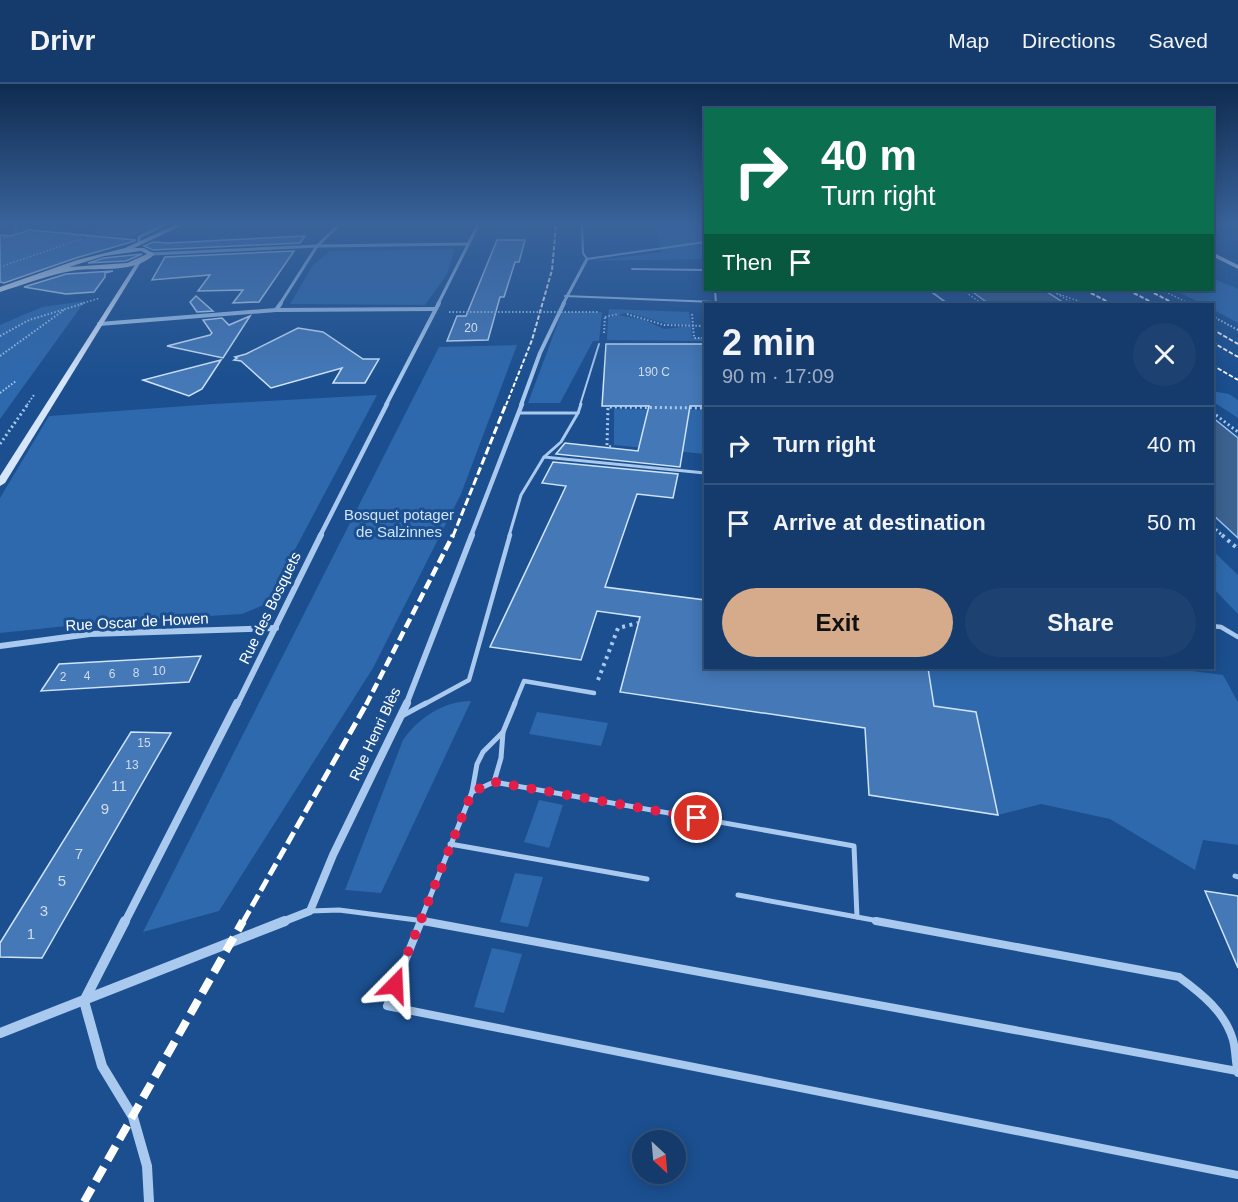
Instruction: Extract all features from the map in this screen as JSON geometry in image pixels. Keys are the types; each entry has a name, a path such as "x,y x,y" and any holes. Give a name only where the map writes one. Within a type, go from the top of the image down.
{"main road":[{"path":"0,290 41,277"},
{"path":"0,483 128,277"}],"street":[{"path":"276,310 297,277"},
{"name":"Rue des Bosquets","path":"84,1001 276,628 451,277"},
{"name":"Rue Henri Blès","path":"310,911 333,855 402,716 519,413 530,376 565,296 576,277"},
{"path":"99,324 276,310 434,310"},
{"name":"Rue Oscar de Howen","path":"0,646 90,634 276,628"},
{"path":"0,1033 310,911"},
{"path":"84,1001 102,1066 133,1117 147,1166 149,1202"}],"lane":[{"path":"930,291 947,303"},
{"path":"565,296 716,303"},
{"path":"402,716 468,680 521,495 544,457 561,442 578,413 599,344"},
{"path":"519,413 578,413"},
{"path":"544,457 704,473"},
{"path":"1214,626 1221,627 1238,637"},
{"path":"494,782 501,759 502,732 524,681 594,693"},
{"path":"502,732 481,753 474,769 472,792 387,1006 1238,1175"},
{"path":"472,792 494,782 854,846 857,917"},
{"path":"450,844 647,879"},
{"path":"310,911 339,910 420,921 1237,1072 1233,1040 1220,1011 1201,992 1179,977 738,895"}],"path":[{"path":"964,291 981,303"},
{"path":"1053,291 1072,303"},
{"path":"1164,291 1188,303"},
{"path":"1056,293 1084,303"},
{"path":"0,336 29,320 100,298"},
{"path":"604,334 608,298"},
{"path":"0,356 67,308"},
{"path":"434,310 598,312"},
{"path":"692,311 694,338 704,338"},
{"path":"605,317 623,314 635,316 664,328 704,326"},
{"path":"1214,317 1238,330"},
{"path":"0,393 16,381"},
{"path":"618,447 607,446 608,407 704,408"},
{"path":"1214,414 1238,432"},
{"path":"1214,528 1238,549"},
{"path":"603,663 618,628 638,623"}],"green space":[{"path":"306,277 445,277 425,305 290,304"},
{"path":"1214,279 1238,289 1238,323 1214,310 1214,303 1201,303 1176,291 1214,291"},
{"path":"85,301 0,419 0,325 42,307"},
{"path":"609,309 689,312 691,325 668,324 629,313 608,316"},
{"path":"562,312 602,312 599,341 593,341 560,403 528,403"},
{"path":"618,315 644,320 664,329 691,326 692,338 704,338 704,341 607,340 608,318"},
{"name":"Bosquet potager de Salzinnes","path":"517,345 461,494 373,668 219,911 143,932 439,347"},
{"path":"1214,391 1229,394 1238,400 1238,418 1214,402"},
{"path":"377,395 266,604 242,614 95,623 0,633 0,498 49,416"},
{"path":"614,409 704,410 704,454 614,445"},
{"path":"1214,552 1238,575 1238,614 1214,589"},
{"path":"928,669 1177,669 1223,675 1238,702 1238,845 1203,840 1195,870 1110,819 1041,804 998,815 977,713 934,706"},
{"path":"471,701 381,893 345,890 403,740 416,725 433,712 451,704"},
{"path":"537,712 608,723 601,746 529,734"},
{"path":"539,800 563,805 549,848 524,842"},
{"path":"515,873 543,877 528,927 500,922"},
{"path":"492,948 522,954 504,1013 474,1007"}],"shaded area":[{"path":"971,291 1046,291 1064,303 988,303"},
{"path":"1214,419 1238,438 1238,538 1214,516"}],"building":[{"path":"0,277 21,277 4,283 0,282"},
{"path":"56,277 105,277 94,292 66,294 24,287"},
{"path":"154,277 185,277 152,280"},
{"path":"208,277 276,277 259,302 233,303 243,290 198,291"},
{"path":"482,277 510,277 504,297 500,297 488,340 447,341 457,316 466,316"},
{"path":"196,296 213,311 197,312 190,302"},
{"path":"250,316 223,358 167,346 210,335 212,333 203,320 222,318 229,325"},
{"path":"298,328 323,332 363,359 379,359 365,383 333,383 342,368 271,388 241,361 234,360 237,358 235,357 246,354"},
{"path":"606,344 704,344 704,406 690,406 680,467 556,454 565,443 638,451 649,406 602,406"},
{"path":"221,360 202,389 189,396 143,380"},
{"path":"553,462 678,474 673,498 637,494 605,587 704,600 704,669 928,669 934,706 976,712 998,815 869,795 865,728 620,692 640,617 597,611 581,660 490,647 566,486 542,483"},
{"path":"201,656 189,682 41,691 59,664"},
{"path":"131,732 171,733 42,958 0,957 0,943"},
{"path":"1205,891 1238,896 1238,968"}],"railway":[{"path":"506,405 532,340 550,277"},
{"path":"1087,291 1110,303"},
{"path":"1130,291 1153,303"},
{"path":"1150,291 1173,303"},
{"path":"1214,330 1238,344"},
{"path":"1214,343 1238,357"},
{"path":"1214,366 1238,380"},
{"path":"453,536 506,404"},
{"path":"366,705 453,535"},
{"path":"243,922 367,703"},
{"path":"84,1202 243,921"}],"route":[{"path":"395,985 472,792 494,782 697,818"}]}
